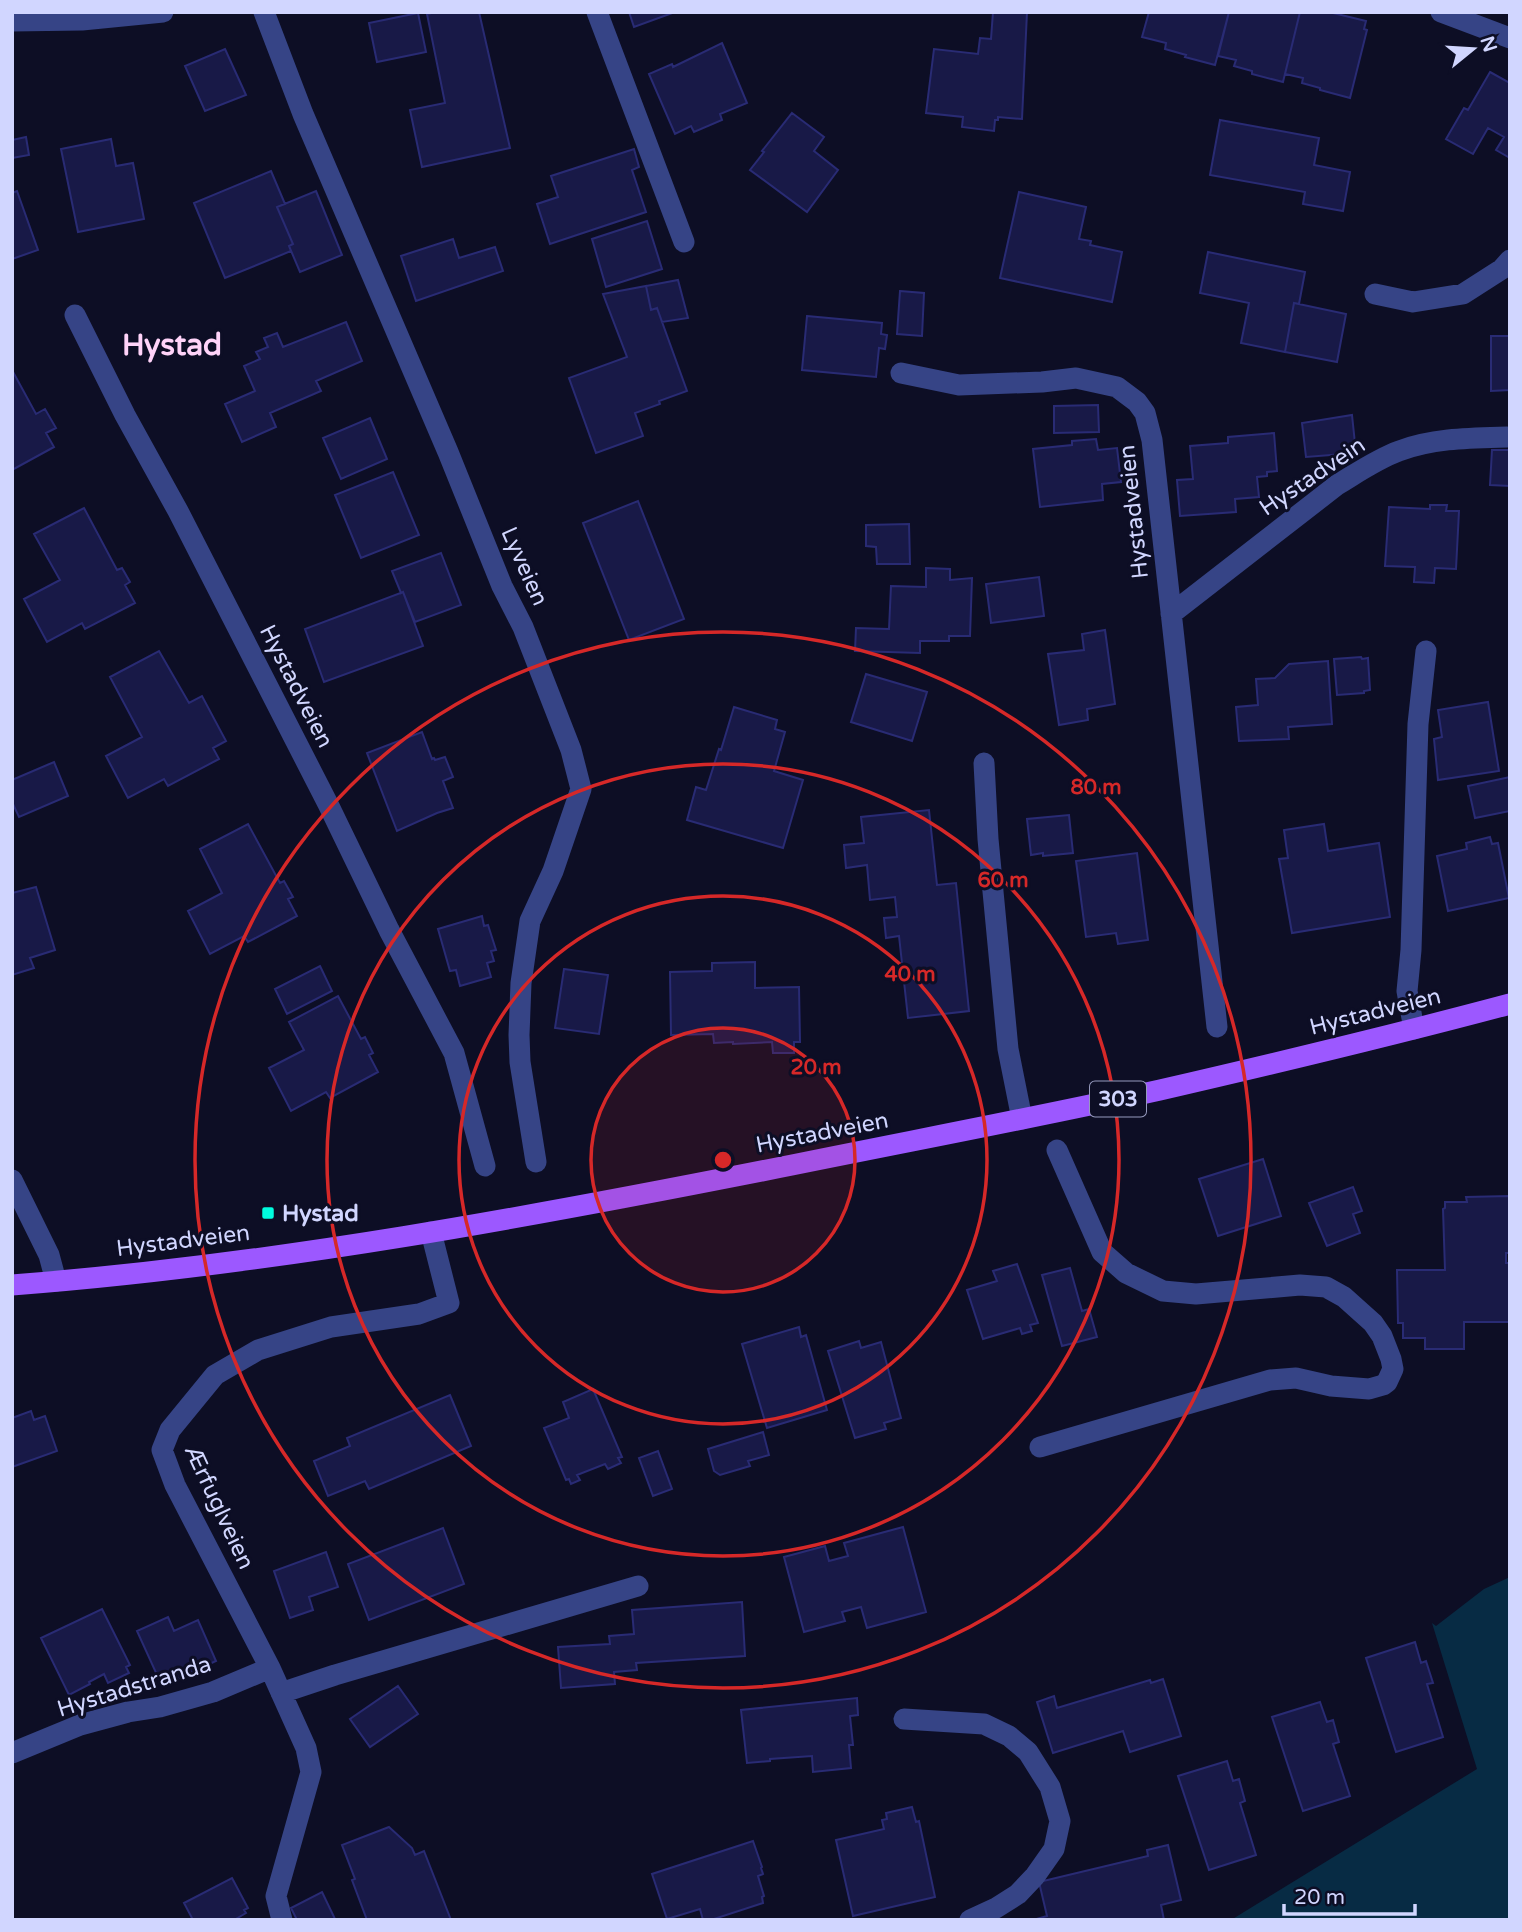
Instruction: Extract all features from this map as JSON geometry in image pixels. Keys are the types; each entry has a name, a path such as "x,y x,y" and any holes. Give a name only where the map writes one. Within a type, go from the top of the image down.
{"main road":[{"name":"Hystadveien","path":"12,1284 252,1259 431,1232 722,1179 1157,1090 1510,1004"}],"street":[{"path":"12,21 82,20 163,12"},
{"name":"Lyveien","path":"264,12 303,114 448,452 502,586 523,627 571,750 581,789 553,871 530,921 521,983 520,1062 536,1162"},
{"path":"597,12 684,242"},
{"path":"1441,12 1510,38"},
{"path":"1375,294 1413,302 1463,294 1502,269 1510,260"},
{"name":"Hystadveien","path":"75,315 454,1053 485,1166"},
{"name":"Hystadveien","path":"901,373 959,384 1042,382 1076,378 1117,387 1137,402 1145,414 1152,440 1217,1027"},
{"name":"Hystadvein","path":"1171,614 1337,485 1366,467 1397,451 1416,445 1450,439 1507,437"},
{"path":"1414,1029 1407,992 1411,950 1418,724 1426,651"},
{"path":"984,763 988,839 1008,1049 1022,1119"},
{"path":"1040,1447 1270,1380 1296,1378 1331,1386 1369,1389 1387,1382 1393,1369 1382,1336 1373,1323 1344,1297 1326,1287 1300,1285 1196,1294 1163,1291 1126,1273 1102,1252 1057,1150"},
{"path":"12,1180 49,1255 56,1281"},
{"name":"Ærfuglveien","path":"282,1920 276,1896 311,1773 306,1748 270,1668 175,1485 162,1450 170,1430 215,1375 258,1350 331,1327 419,1314 449,1303 431,1232"},
{"path":"281,1693 638,1586"},
{"name":"Hystadstranda","path":"12,1753 80,1726 213,1692 270,1668"},
{"path":"904,1719 984,1724 1009,1736 1028,1752 1051,1787 1060,1821 1054,1849 1018,1894 970,1920"}],"water":[{"path":"1510,1577 1510,1920 1231,1920 1477,1769 1432,1623 1436,1626 1484,1589"}],"building":[{"path":"479,12 510,148 422,167 410,110 445,103 427,14"},
{"path":"629,12 675,12 634,27"},
{"path":"993,12 1027,12 1022,119 998,117 994,131 962,127 963,117 926,113 934,49 978,54 980,38 991,39"},
{"path":"1149,12 1229,12 1215,65 1185,57 1186,55 1165,49 1166,43 1142,37"},
{"path":"1229,12 1300,12 1283,82 1252,74 1252,71 1234,66 1236,60 1218,56"},
{"path":"1300,12 1329,12 1366,21 1364,29 1367,30 1350,98 1320,90 1302,83 1303,78 1285,74"},
{"path":"418,13 426,52 377,62 369,23"},
{"path":"722,43 747,103 720,114 722,120 694,132 691,126 675,134 649,74 672,64 673,67"},
{"path":"225,49 246,95 205,111 185,66"},
{"path":"1490,72 1510,83 1510,158 1496,150 1504,137 1488,128 1473,154 1446,139 1464,108 1468,110"},
{"path":"792,113 824,137 814,151 838,170 807,212 750,170"},
{"path":"1220,120 1319,138 1314,165 1350,172 1343,211 1303,204 1305,192 1210,175"},
{"path":"26,137 29,155 12,158 12,140"},
{"path":"111,139 116,166 133,163 144,219 78,232 61,149"},
{"path":"634,149 639,167 632,170 646,212 550,244 537,204 558,197 551,176"},
{"path":"271,171 285,204 277,207 293,244 289,246 291,251 225,278 194,203"},
{"path":"17,191 38,250 12,259 12,193"},
{"path":"316,191 342,255 300,272 289,246 293,244 277,207"},
{"path":"1019,192 1086,207 1079,239 1091,241 1090,245 1122,252 1112,302 1000,278"},
{"path":"647,221 662,269 606,287 592,239"},
{"path":"453,239 459,258 495,247 503,271 416,301 401,256"},
{"path":"1208,252 1305,272 1299,304 1294,303 1285,352 1241,343 1249,303 1200,293"},
{"path":"678,280 688,318 662,322 657,308 651,310 646,286"},
{"path":"646,286 651,310 657,308 687,391 635,413 643,436 596,453 569,378 627,357 603,294"},
{"path":"900,291 924,293 922,336 897,334"},
{"path":"1294,303 1346,314 1337,362 1285,352"},
{"path":"807,316 882,323 881,334 887,335 885,349 879,348 876,377 802,370"},
{"path":"346,322 362,361 316,381 321,391 270,413 276,427 242,442 225,404 255,391 244,366 260,359 256,352 268,347 264,338 277,333 283,347"},
{"path":"1491,336 1510,336 1510,390 1491,391"},
{"path":"12,370 36,414 45,409 56,428 46,433 54,447 12,470"},
{"path":"1098,405 1099,432 1054,433 1054,406"},
{"path":"1352,415 1356,453 1306,457 1302,423"},
{"path":"370,418 387,459 341,479 323,438"},
{"path":"1274,433 1277,471 1257,477 1259,497 1235,499 1236,512 1180,516 1177,480 1193,479 1190,446 1228,443 1228,437"},
{"path":"1096,439 1098,450 1117,448 1121,482 1102,484 1103,500 1040,507 1033,449 1072,445 1072,441"},
{"path":"1492,450 1510,450 1510,486 1490,485"},
{"path":"393,472 419,535 361,558 335,495"},
{"path":"638,501 684,619 629,640 583,523"},
{"path":"1430,505 1447,505 1446,511 1459,511 1456,569 1435,568 1434,583 1414,582 1415,567 1385,566 1389,507 1430,509"},
{"path":"84,508 117,570 122,568 130,582 125,585 135,603 85,629 82,623 47,642 24,599 60,580 34,534"},
{"path":"909,524 910,564 877,564 876,547 866,546 866,525"},
{"path":"441,553 461,605 415,622 392,571"},
{"path":"926,568 950,569 950,580 972,578 970,636 949,636 949,641 920,641 920,653 855,651 856,628 889,629 891,586 926,587"},
{"path":"1039,577 1044,616 991,623 986,584"},
{"path":"403,592 423,646 324,682 305,629"},
{"path":"1105,630 1115,704 1087,709 1088,720 1059,725 1048,654 1084,650 1082,634"},
{"path":"159,651 189,703 202,696 226,741 213,748 219,759 168,786 164,779 128,798 106,756 142,737 110,677"},
{"path":"1368,658 1370,690 1337,695 1334,659"},
{"path":"1328,661 1332,724 1288,727 1289,739 1239,741 1236,707 1258,705 1256,679 1275,678 1289,664"},
{"path":"866,674 927,692 912,741 851,722"},
{"path":"1488,702 1499,771 1438,780 1434,739 1442,737 1438,710"},
{"path":"734,707 777,720 775,729 785,732 774,771 803,780 783,848 687,820 696,787 706,790"},
{"path":"422,732 432,759 445,757 453,777 443,781 453,808 397,831 367,753"},
{"path":"54,762 68,796 19,817 12,802 12,780"},
{"path":"1510,777 1510,811 1475,818 1468,786"},
{"path":"929,810 937,885 956,883 969,1011 908,1018 899,936 886,938 884,918 897,917 895,897 870,900 867,865 846,868 844,845 864,843 861,817"},
{"path":"1069,815 1073,853 1031,855 1027,819"},
{"path":"248,824 280,883 284,881 293,897 288,899 297,916 248,942 244,936 210,954 188,911 222,893 200,849"},
{"path":"1324,824 1328,851 1379,843 1390,917 1292,933 1279,859 1288,858 1284,830"},
{"path":"1490,837 1492,844 1498,843 1509,898 1448,911 1437,856 1467,849 1466,843"},
{"path":"1137,853 1148,940 1118,944 1116,933 1086,937 1076,861"},
{"path":"36,887 55,950 30,958 34,968 12,975 12,893"},
{"path":"482,916 484,926 488,925 496,950 491,951 494,961 487,963 491,977 460,986 456,970 450,971 438,929"},
{"path":"755,962 755,988 799,987 800,1042 794,1042 794,1053 773,1053 772,1042 714,1043 713,1034 671,1035 670,972 712,971 712,963"},
{"path":"320,966 332,991 287,1014 275,989"},
{"path":"564,969 608,975 599,1034 555,1028"},
{"path":"338,996 361,1039 365,1037 373,1053 369,1055 378,1072 330,1098 326,1092 291,1111 269,1068 304,1050 289,1022"},
{"path":"1263,1159 1281,1216 1218,1236 1199,1179"},
{"path":"1353,1187 1362,1211 1353,1214 1360,1233 1327,1246 1309,1203"},
{"path":"1509,1196 1509,1253 1506,1253 1506,1263 1510,1263 1510,1322 1464,1322 1464,1349 1425,1349 1425,1338 1403,1338 1403,1323 1398,1323 1397,1270 1445,1270 1445,1202 1467,1202 1466,1197"},
{"path":"1017,1264 1038,1323 1030,1325 1032,1331 1022,1334 1020,1328 983,1339 967,1290 997,1281 993,1271"},
{"path":"1070,1268 1082,1311 1089,1309 1097,1337 1062,1346 1042,1275"},
{"path":"799,1327 801,1337 806,1335 827,1410 767,1428 742,1344"},
{"path":"859,1341 861,1348 881,1342 901,1418 884,1423 886,1429 855,1438 828,1351"},
{"path":"593,1389 622,1457 618,1458 621,1463 608,1469 605,1464 577,1475 580,1480 571,1484 569,1479 566,1480 544,1428 569,1418 563,1402"},
{"path":"450,1395 471,1446 369,1489 365,1481 328,1496 314,1461 350,1446 347,1438"},
{"path":"31,1411 34,1420 45,1416 57,1451 12,1467 12,1418"},
{"path":"763,1432 769,1455 748,1461 750,1466 720,1475 714,1471 708,1449"},
{"path":"658,1451 672,1489 653,1496 639,1458"},
{"path":"903,1527 926,1612 867,1628 861,1607 842,1612 845,1621 804,1632 784,1557 825,1546 829,1561 848,1556 844,1543"},
{"path":"443,1528 464,1584 369,1620 348,1564"},
{"path":"326,1552 338,1587 309,1597 313,1610 290,1618 274,1571"},
{"path":"742,1602 745,1656 636,1663 637,1670 614,1672 615,1684 561,1688 558,1647 610,1644 609,1636 634,1634 632,1610"},
{"path":"102,1609 130,1665 126,1667 129,1673 108,1683 104,1674 69,1695 41,1638"},
{"path":"168,1617 174,1631 198,1620 216,1661 162,1686 137,1631"},
{"path":"1415,1642 1421,1663 1426,1661 1433,1683 1427,1684 1443,1737 1396,1752 1366,1658"},
{"path":"1163,1679 1181,1736 1130,1752 1123,1731 1053,1753 1037,1702 1054,1696 1057,1708 1150,1680 1151,1683"},
{"path":"398,1686 418,1714 370,1747 350,1719"},
{"path":"857,1698 858,1715 850,1716 853,1745 849,1745 851,1768 813,1772 812,1756 747,1763 741,1710"},
{"path":"1320,1702 1327,1722 1333,1720 1339,1742 1333,1744 1350,1796 1303,1811 1272,1717"},
{"path":"1227,1761 1233,1781 1239,1779 1245,1801 1240,1803 1256,1855 1209,1870 1178,1776"},
{"path":"912,1807 916,1822 919,1821 935,1897 853,1916 836,1840 884,1829 882,1820 887,1819 886,1813"},
{"path":"389,1827 412,1848 415,1855 424,1851 451,1920 367,1920 342,1845"},
{"path":"753,1841 762,1867 763,1874 758,1876 764,1896 763,1903 711,1920 703,1920 700,1909 667,1919 652,1874"},
{"path":"1168,1845 1181,1900 1161,1905 1164,1920 1033,1920 1047,1916 1039,1882 1148,1856 1147,1850"},
{"path":"232,1878 248,1908 244,1910 246,1913 234,1920 193,1920 184,1903"},
{"path":"322,1892 335,1919 297,1920 291,1908"}],"place":[{"name":"Hystad","path":"268,1213"}],"district":[{"name":"Hystad","path":"172,345"}]}
